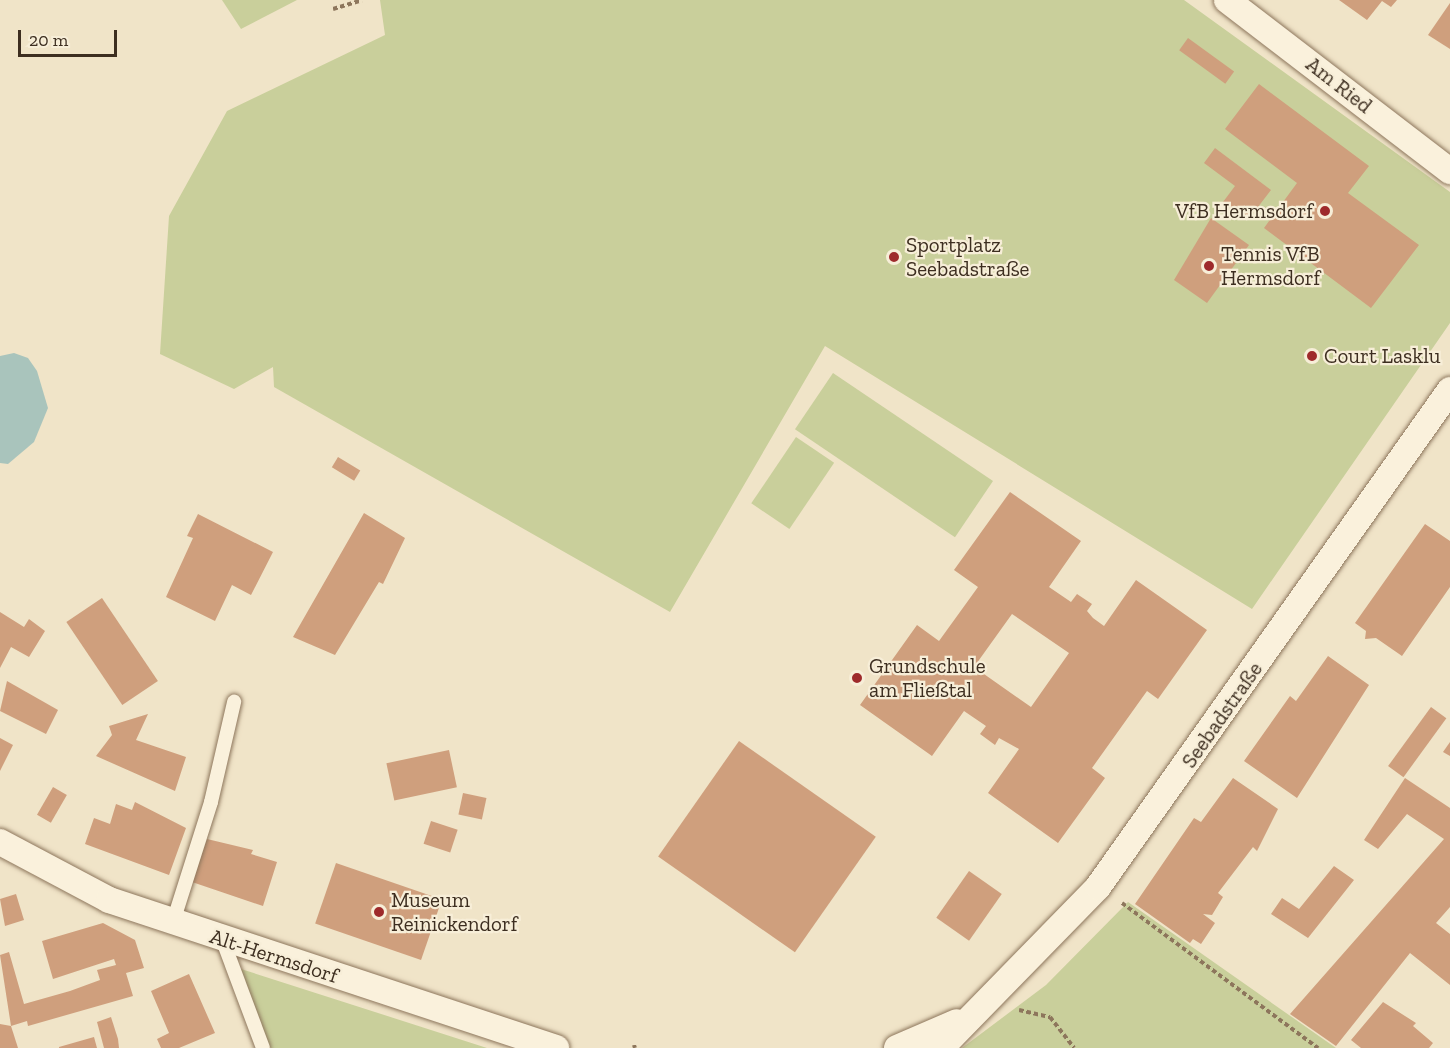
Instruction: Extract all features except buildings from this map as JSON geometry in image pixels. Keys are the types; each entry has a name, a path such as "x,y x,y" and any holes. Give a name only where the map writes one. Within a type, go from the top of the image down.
{"street":[{"name":"Am Ried","path":"1227,0 1450,171"},
{"name":"Seebadstraße","path":"941,1048 1098,887 1450,390"},
{"name":"Alt-Hermsdorf","path":"0,842 100,895 223,941 556,1048"},
{"name":"Seebadstraße","path":"897,1048 968,1018"}],"lane":[{"path":"173,922 211,802 234,702"},
{"path":"223,941 263,1048"}],"path":[{"path":"333,9 362,0"},
{"path":"1122,903 1318,1048"},
{"path":"1017,1010 1050,1017 1074,1048"}],"green space":[{"path":"222,0 297,0 241,29"},
{"name":"Sportplatz Seebadstraße","path":"380,0 1184,0 1450,192 1450,323 1252,609 825,346 670,612 274,387 273,367 234,389 160,354 169,216 227,111 385,35"},
{"path":"833,373 993,481 955,537 795,429"},
{"path":"796,437 834,463 789,529 751,503"},
{"path":"1128,902 1336,1048 962,1048 1046,985"},
{"path":"238,968 487,1048 270,1048"}],"water":[{"path":"14,353 28,358 37,371 48,408 34,442 8,464 0,463 0,356"}],"place":[{"name":"VfB Hermsdorf","path":"1325,211"},
{"name":"Sportplatz Seebadstraße","path":"894,257"},
{"name":"Tennis VfB Hermsdorf","path":"1209,266"},
{"name":"Court Lasklu","path":"1312,356"},
{"name":"Grundschule am Fließtal","path":"857,678"},
{"name":"Museum Reinickendorf","path":"379,912"}]}
